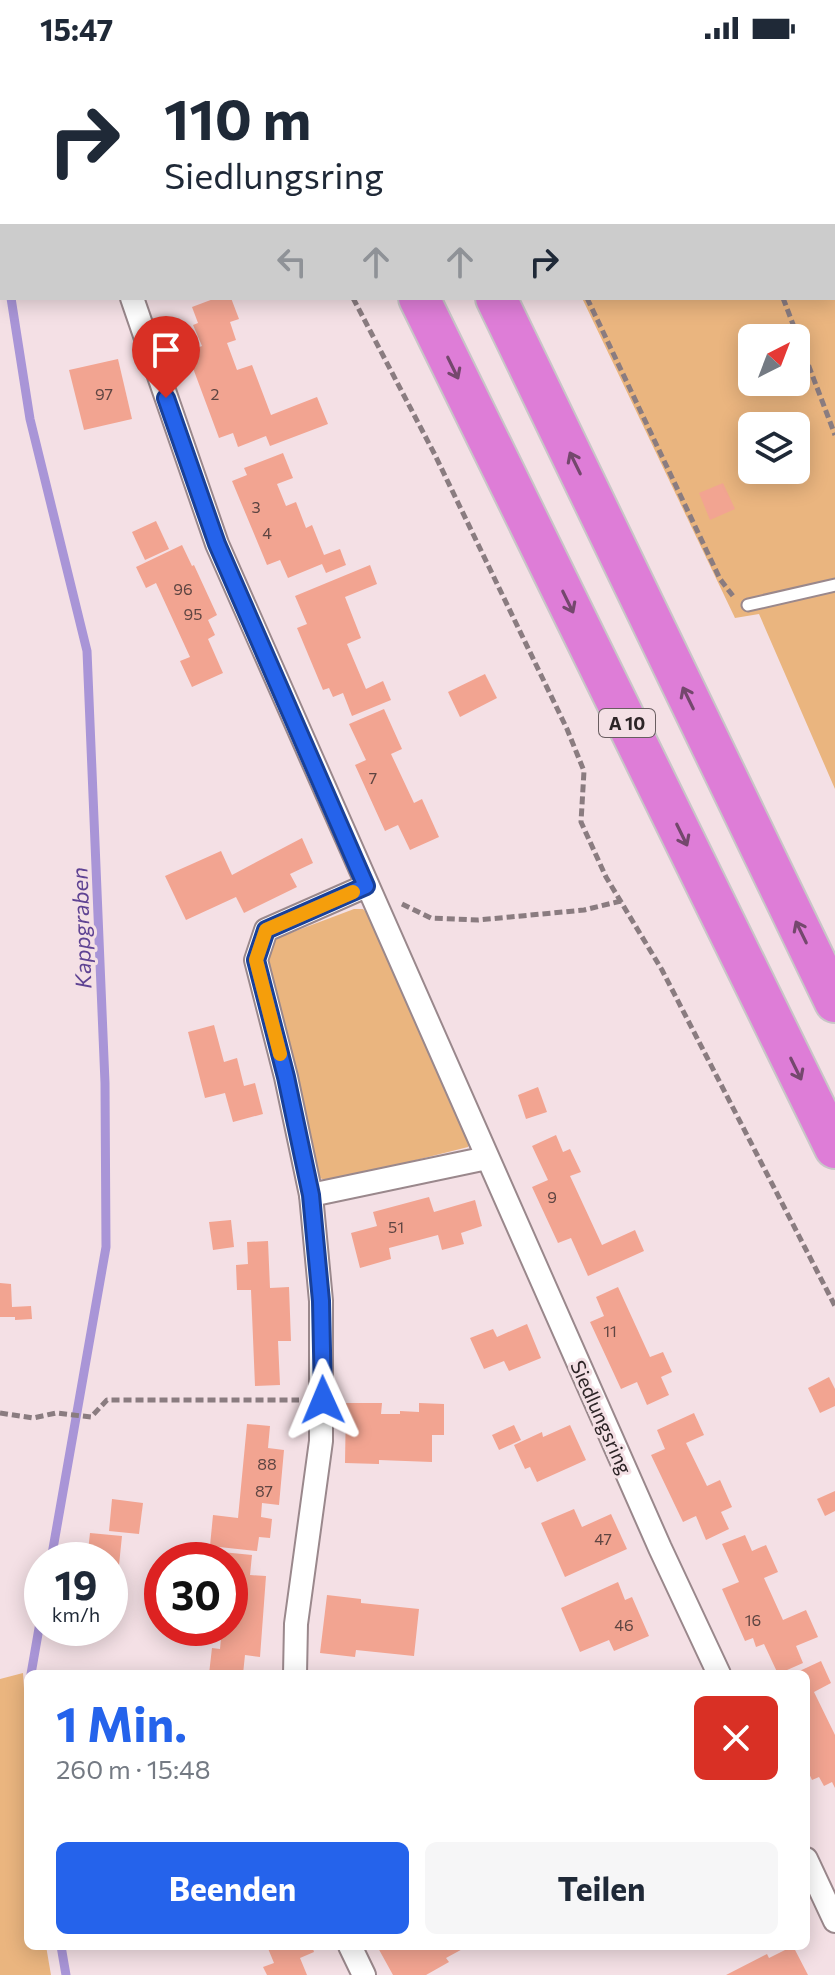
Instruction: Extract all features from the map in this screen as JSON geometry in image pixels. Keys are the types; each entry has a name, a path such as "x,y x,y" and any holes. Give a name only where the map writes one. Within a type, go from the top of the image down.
{"highway":[{"name":"A 10","path":"420,300 835,1148"},
{"path":"497,300 835,1002"}],"street":[{"name":"Siedlungsring","path":"133,300 217,544 660,1548 717,1670"},
{"path":"295,1670 296,1624 316,1491 323,1400 321,1301 311,1195 286,1077 256,960 266,930 366,886"},
{"path":"311,1195 487,1158"},
{"path":"810,1868 835,1921"},
{"path":"352,1950 364,1975"}],"lane":[{"path":"748,605 835,585"}],"path":[{"path":"354,300 435,455 567,729 584,771 581,822 606,877 662,970 835,1306"},
{"path":"588,300 720,579 736,598 748,605"},
{"path":"784,300 835,435"},
{"path":"366,886 431,918 478,920 584,910 621,901"},
{"path":"0,1413 33,1418 61,1414 91,1417 107,1400 323,1400"}],"shaded area":[{"path":"583,300 835,300 835,789 759,614 735,618"},
{"path":"354,909 363,909 372,918 471,1141 468,1147 329,1182 320,1178 315,1168 265,964 268,947 277,938"},
{"path":"23,1673 24,1950 47,1950 51,1975 0,1975 0,1679"}],"building":[{"path":"211,300 232,300 239,319 230,322 236,340 227,343 237,370 252,365 271,415 317,397 328,424 270,446 266,436 238,447 233,433 219,438 187,352 202,346 193,325 198,323 192,307"},
{"path":"118,359 132,419 84,430 69,370"},
{"path":"283,453 293,478 277,484 286,506 296,502 306,528 312,525 324,555 340,549 346,565 326,573 322,564 288,578 280,560 267,565 232,481 247,475 244,468"},
{"path":"723,483 735,509 710,520 699,493"},
{"path":"156,521 169,549 145,560 132,532"},
{"path":"182,545 217,615 208,620 215,635 208,639 223,673 192,687 180,661 190,657 156,583 146,588 136,567"},
{"path":"370,565 377,584 345,597 361,638 347,644 366,689 383,681 391,700 352,716 343,693 333,697 329,688 323,690 297,628 307,624 295,596"},
{"path":"485,674 497,698 460,717 448,692"},
{"path":"384,709 402,749 391,754 414,803 422,799 439,837 410,850 398,825 385,831 355,765 366,760 349,724"},
{"path":"302,838 313,863 290,874 297,887 244,913 236,897 186,920 165,876 221,851 232,875"},
{"path":"214,1025 224,1062 237,1058 244,1086 255,1083 263,1114 233,1122 225,1093 205,1098 188,1032"},
{"path":"538,1087 547,1112 526,1119 518,1095"},
{"path":"556,1135 563,1152 570,1149 581,1172 570,1176 602,1245 635,1230 644,1251 588,1276 571,1238 558,1243 532,1187 548,1180 532,1146"},
{"path":"429,1197 434,1212 475,1200 482,1226 461,1233 464,1244 442,1250 438,1235 389,1248 391,1259 360,1268 351,1233 377,1226 373,1212"},
{"path":"231,1220 234,1247 213,1250 209,1222"},
{"path":"268,1241 270,1288 289,1287 291,1341 278,1341 280,1385 255,1386 251,1290 237,1290 236,1265 248,1264 247,1242"},
{"path":"0,1283 11,1284 12,1307 31,1306 32,1319 0,1317"},
{"path":"618,1287 650,1357 663,1352 672,1372 661,1377 669,1395 647,1405 637,1382 621,1389 590,1322 604,1316 596,1297"},
{"path":"527,1324 541,1358 509,1371 504,1361 484,1369 470,1338 493,1329 497,1337"},
{"path":"829,1377 835,1389 835,1406 820,1413 808,1388"},
{"path":"346,1403 382,1403 381,1414 419,1412 419,1403 444,1404 444,1435 432,1435 432,1462 379,1460 379,1464 345,1463"},
{"path":"694,1413 704,1435 686,1443 707,1486 720,1480 732,1507 721,1512 729,1529 706,1540 696,1516 683,1522 651,1455 665,1449 657,1430"},
{"path":"247,1424 270,1426 268,1448 284,1450 279,1505 262,1503 261,1517 272,1519 270,1538 259,1537 257,1551 248,1550 248,1542 210,1542 213,1515 238,1518"},
{"path":"514,1425 521,1440 499,1450 492,1435"},
{"path":"570,1425 586,1460 537,1482 530,1467 525,1469 514,1445 542,1432 543,1437"},
{"path":"835,1491 835,1511 825,1516 817,1499"},
{"path":"112,1499 143,1503 139,1534 109,1531"},
{"path":"574,1509 582,1527 611,1514 627,1549 565,1577 541,1523"},
{"path":"90,1533 122,1536 121,1542 89,1542"},
{"path":"745,1535 752,1551 766,1545 778,1572 764,1578 783,1620 806,1610 818,1637 796,1646 803,1663 787,1670 776,1670 764,1644 756,1647 753,1638 745,1641 722,1589 739,1582 722,1544"},
{"path":"248,1555 252,1555 250,1575 266,1576 260,1657 245,1655 243,1670 209,1670 212,1648 220,1649 220,1646 248,1646"},
{"path":"618,1582 625,1600 632,1597 649,1636 614,1651 609,1640 580,1652 561,1608"},
{"path":"327,1595 361,1599 361,1603 419,1609 414,1656 356,1650 355,1657 320,1653"},
{"path":"821,1661 831,1683 814,1692 835,1735 835,1788 832,1782 824,1786 819,1777 812,1780 810,1776 810,1670 802,1670"},
{"path":"269,1950 314,1952 300,1958 307,1975 267,1975 263,1967 274,1963"},
{"path":"379,1950 461,1950 446,1958 449,1962 426,1975 393,1975"},
{"path":"785,1950 795,1950 808,1975 726,1975 767,1954 769,1958"}],"waterway":[{"name":"Kappgraben","path":"11,300 30,419 87,651 105,1083 106,1247 54,1542"},
{"name":"Kappgraben","path":"32,1670 36,1646"},
{"name":"Kappgraben","path":"62,1950 66,1975"}],"slow traffic":[{"path":"280,1054 256,960 266,930 353,892"}],"route":[{"path":"166,398 217,544 366,886 266,930 256,960 286,1077 311,1195 321,1301 323,1400"}]}
